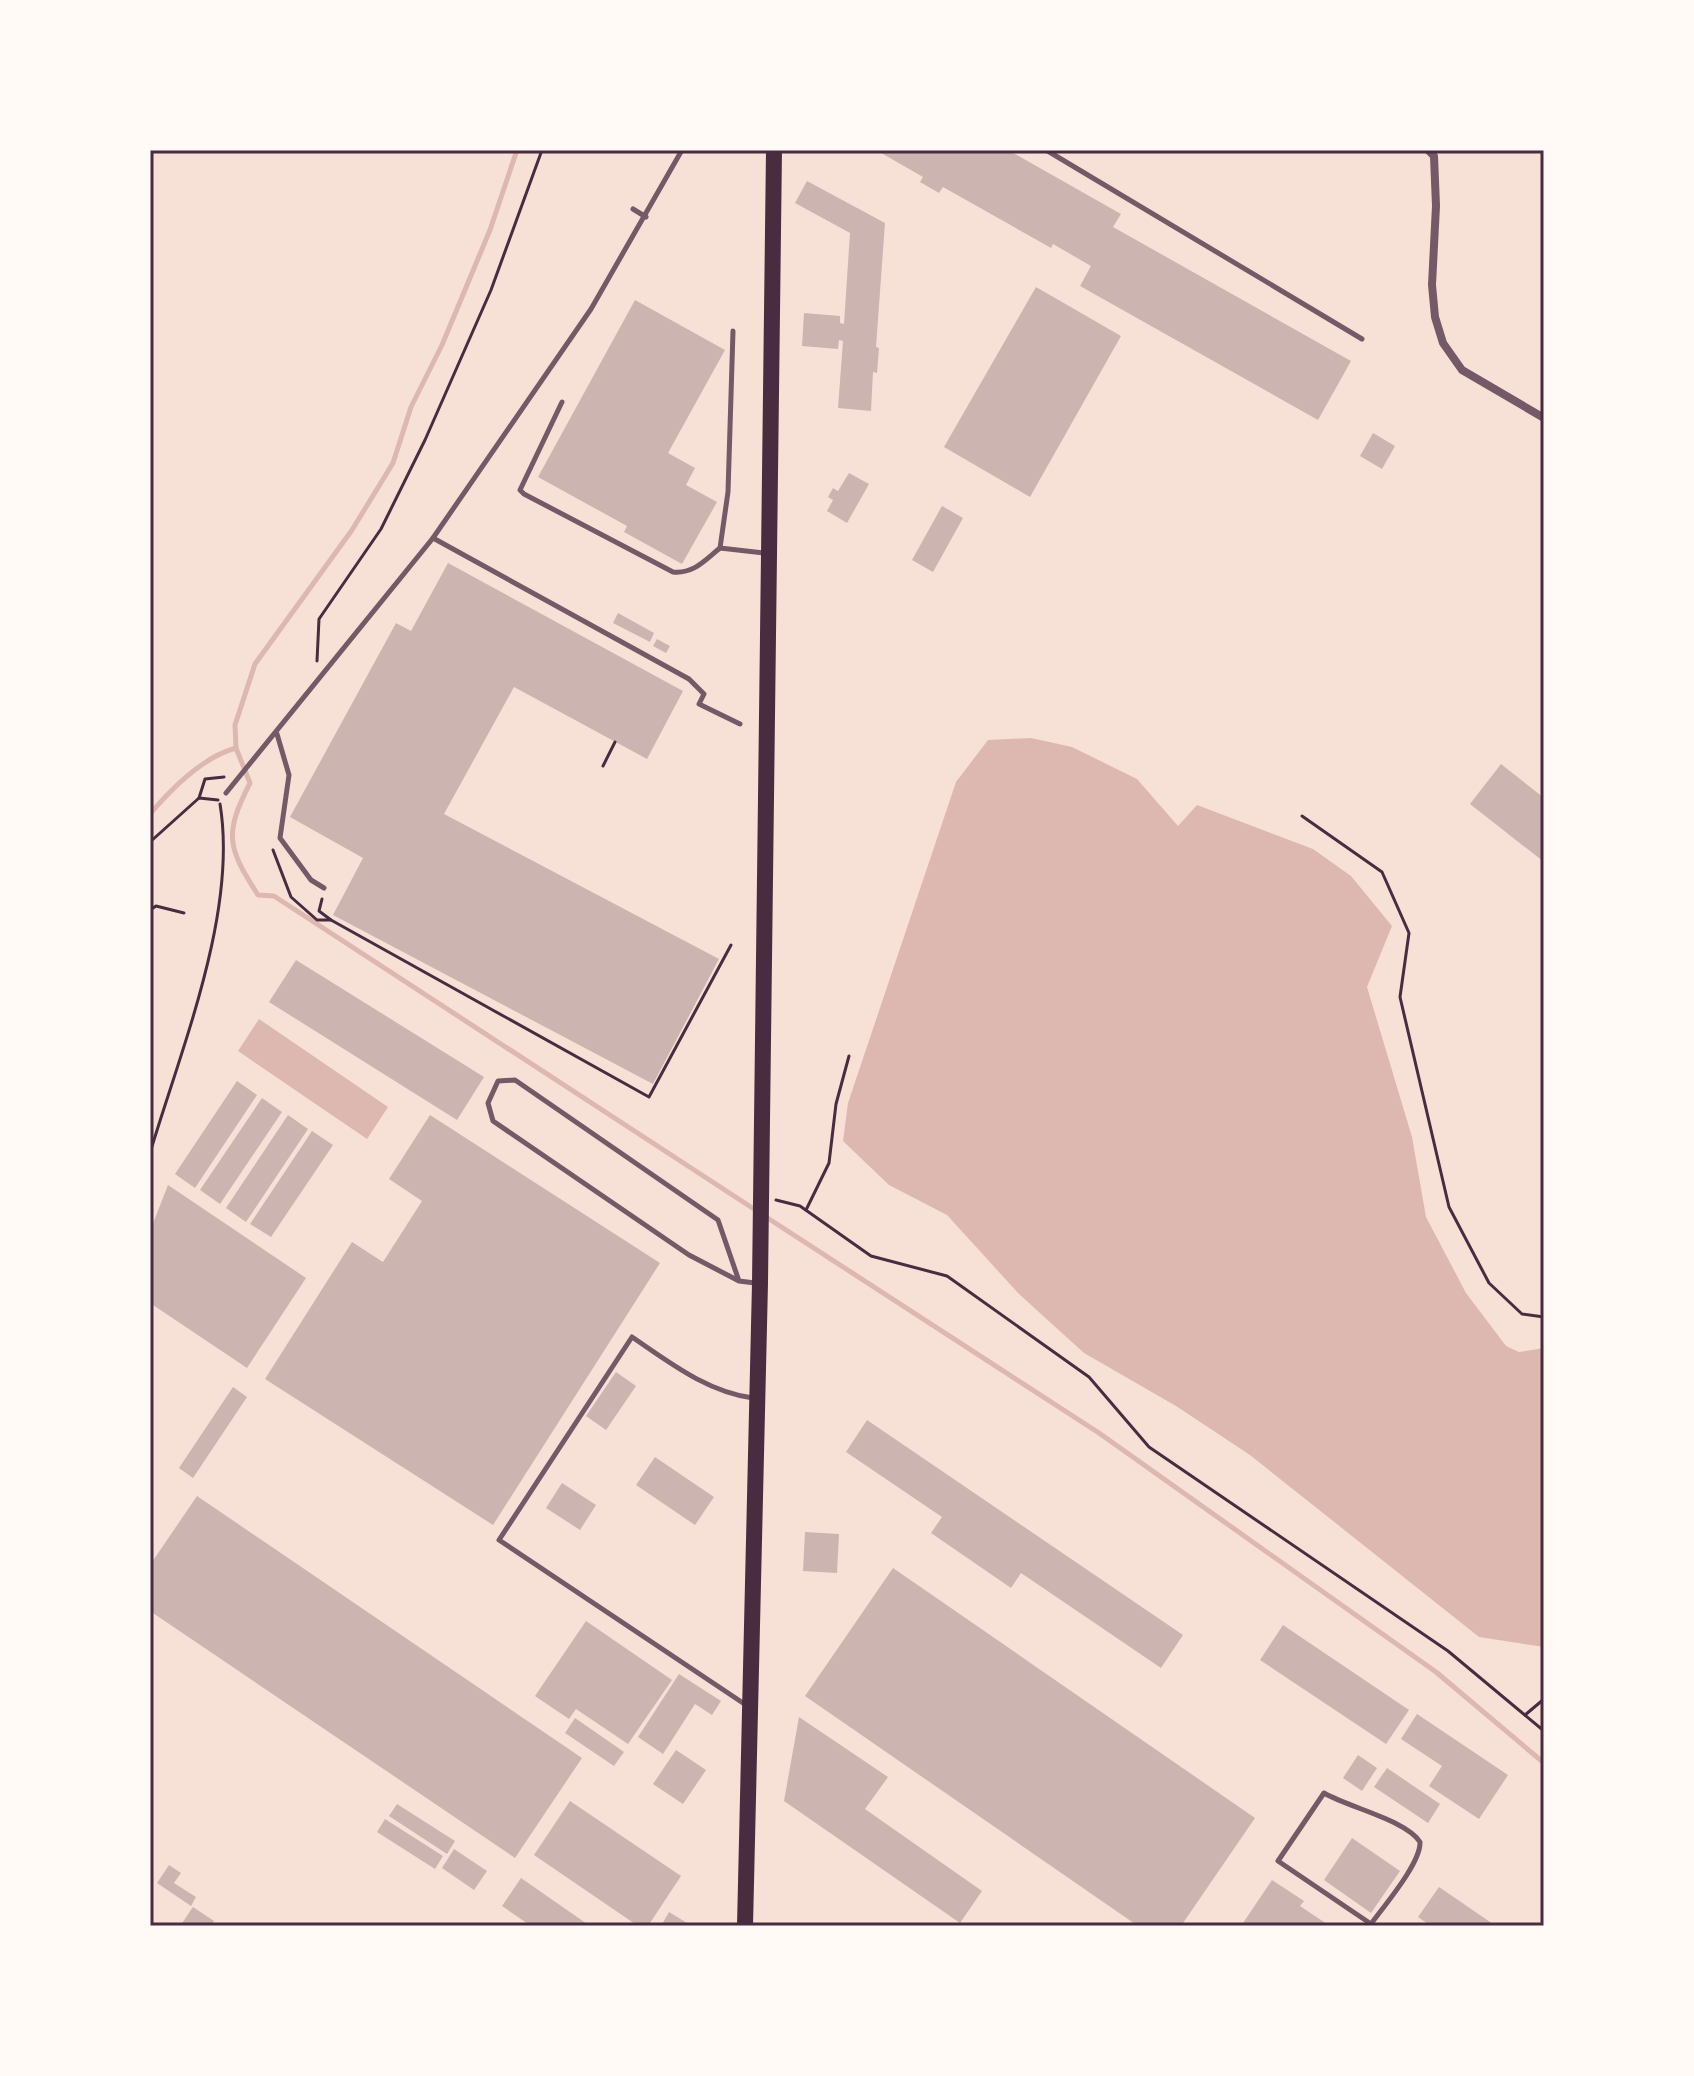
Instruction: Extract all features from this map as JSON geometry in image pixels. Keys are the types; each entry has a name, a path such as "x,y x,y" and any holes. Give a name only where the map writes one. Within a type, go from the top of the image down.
{"main road":[{"path":"745,1926 761,1228 774,150"}],"street":[{"path":"1428,150 1434,156 1435,317 1443,343 1462,370 1544,418"}],"lane":[{"path":"226,793 433,538 591,309 682,150"},
{"path":"1046,150 1362,339"},
{"path":"633,209 646,217"},
{"path":"562,402 520,490 673,572 685,573 720,548 728,492 733,331"},
{"path":"433,538 689,679 704,694 699,704 740,724"},
{"path":"720,548 769,553"},
{"path":"277,733 289,775 280,838 311,880 324,888"},
{"path":"739,1281 718,1220 515,1080 498,1081 488,1103 493,1121 689,1255 739,1281 760,1283"},
{"path":"750,1708 499,1540 632,1337 674,1366 723,1392 758,1398"},
{"path":"1324,1793 1351,1808 1394,1821 1420,1842 1420,1850 1409,1870 1373,1925 1278,1861 1324,1793"}],"path":[{"path":"317,661 319,619 381,529 425,440 491,290 542,150"},
{"path":"603,766 615,742"},
{"path":"150,842 199,798 205,779 223,775 232,786"},
{"path":"219,800 226,793"},
{"path":"199,798 219,800"},
{"path":"150,1153 210,948 222,886 224,827 219,800"},
{"path":"1302,816 1382,872 1409,933 1400,997 1449,1207 1489,1283 1522,1314 1544,1317"},
{"path":"280,838 272,853 291,897 317,920 331,920"},
{"path":"150,910 156,906 184,913"},
{"path":"319,911 649,1097 731,945"},
{"path":"806,1210 829,1163 836,1104 849,1056"},
{"path":"761,1187 773,1200 806,1210 871,1256 947,1276 1089,1377 1149,1447 1448,1651 1544,1731"},
{"path":"1525,1715 1544,1699"}],"shaded area":[{"path":"1031,738 1072,747 1137,779 1178,826 1197,805 1313,849 1351,876 1392,926 1367,987 1412,1137 1426,1217 1466,1293 1506,1346 1519,1352 1544,1348 1544,1647 1479,1637 1250,1455 1176,1406 1084,1353 1019,1294 947,1215 889,1185 843,1141 848,1103 956,782 988,740"},
{"path":"259,1019 388,1107 367,1139 238,1051"}],"building":[{"path":"876,150 1008,150 1121,214 1113,227 1351,361 1318,420 1080,286 1091,266 1053,244 1051,248 943,187 939,193 920,182 923,177"},
{"path":"807,181 885,223 876,347 879,348 877,373 873,372 871,411 838,408 843,341 839,340 838,349 802,346 804,313 840,316 840,323 844,324 850,233 795,203"},
{"path":"1036,287 1121,336 1030,497 944,447"},
{"path":"635,300 725,350 668,453 695,468 686,485 717,502 682,564 624,532 627,526 538,477"},
{"path":"1373,433 1395,446 1382,469 1360,456"},
{"path":"849,473 869,484 847,523 827,511 833,500 828,497 833,488 838,491"},
{"path":"942,506 963,518 933,572 912,560"},
{"path":"448,563 683,691 647,759 514,687 444,814 719,959 653,1084 333,915 363,858 290,817 396,623 411,631"},
{"path":"618,613 654,633 650,642 613,623"},
{"path":"657,639 670,646 666,653 653,646"},
{"path":"1501,764 1544,798 1544,862 1470,804"},
{"path":"296,960 484,1077 457,1120 269,1002"},
{"path":"237,1081 257,1095 195,1188 175,1174"},
{"path":"262,1098 282,1112 220,1204 200,1190"},
{"path":"288,1115 308,1129 246,1222 226,1208"},
{"path":"430,1115 660,1263 493,1525 265,1379 352,1242 383,1262 422,1201 389,1179"},
{"path":"312,1131 333,1145 271,1237 250,1224"},
{"path":"168,1185 306,1278 247,1368 150,1303 150,1231"},
{"path":"616,1372 636,1386 606,1430 586,1416"},
{"path":"233,1387 247,1397 193,1478 179,1468"},
{"path":"867,1420 1183,1635 1161,1668 1021,1573 1011,1588 931,1533 942,1517 846,1452"},
{"path":"655,1457 714,1497 695,1525 636,1485"},
{"path":"562,1483 596,1505 580,1530 546,1508"},
{"path":"197,1496 582,1758 515,1858 150,1611 150,1565"},
{"path":"805,1532 839,1534 837,1573 803,1571"},
{"path":"893,1568 1255,1818 1181,1926 1138,1926 805,1696"},
{"path":"586,1621 672,1680 628,1744 576,1709 569,1719 535,1696"},
{"path":"1283,1625 1409,1710 1386,1744 1260,1660"},
{"path":"679,1674 721,1701 712,1715 695,1704 663,1754 638,1737"},
{"path":"1417,1714 1508,1775 1479,1819 1429,1786 1442,1766 1401,1739"},
{"path":"799,1717 888,1777 865,1809 982,1891 960,1923 784,1801"},
{"path":"575,1718 624,1752 614,1766 565,1733"},
{"path":"676,1750 706,1770 683,1804 653,1784"},
{"path":"1358,1755 1377,1768 1362,1791 1343,1778"},
{"path":"1387,1768 1440,1804 1428,1823 1374,1787"},
{"path":"570,1801 681,1876 648,1926 638,1926 534,1855"},
{"path":"397,1804 455,1841 447,1854 389,1816"},
{"path":"385,1819 443,1856 435,1869 377,1832"},
{"path":"1352,1838 1400,1871 1371,1913 1324,1880"},
{"path":"454,1849 487,1871 474,1890 442,1868"},
{"path":"169,1865 181,1873 174,1883 196,1897 191,1906 157,1883"},
{"path":"521,1878 590,1926 531,1926 502,1906"},
{"path":"1272,1880 1304,1901 1300,1906 1330,1926 1241,1926"},
{"path":"1439,1887 1496,1926 1431,1926 1418,1917"},
{"path":"193,1907 214,1921 211,1926 180,1926"},
{"path":"669,1912 692,1926 661,1926"}],"waterway":[{"path":"517,150 490,230 442,345 411,407 393,463 352,530 255,664 235,725 236,748 250,783 233,828 235,852 258,895 274,896 757,1211"},
{"path":"150,814 200,766 236,748"},
{"path":"766,1217 1099,1433 1436,1672 1544,1763"}]}
